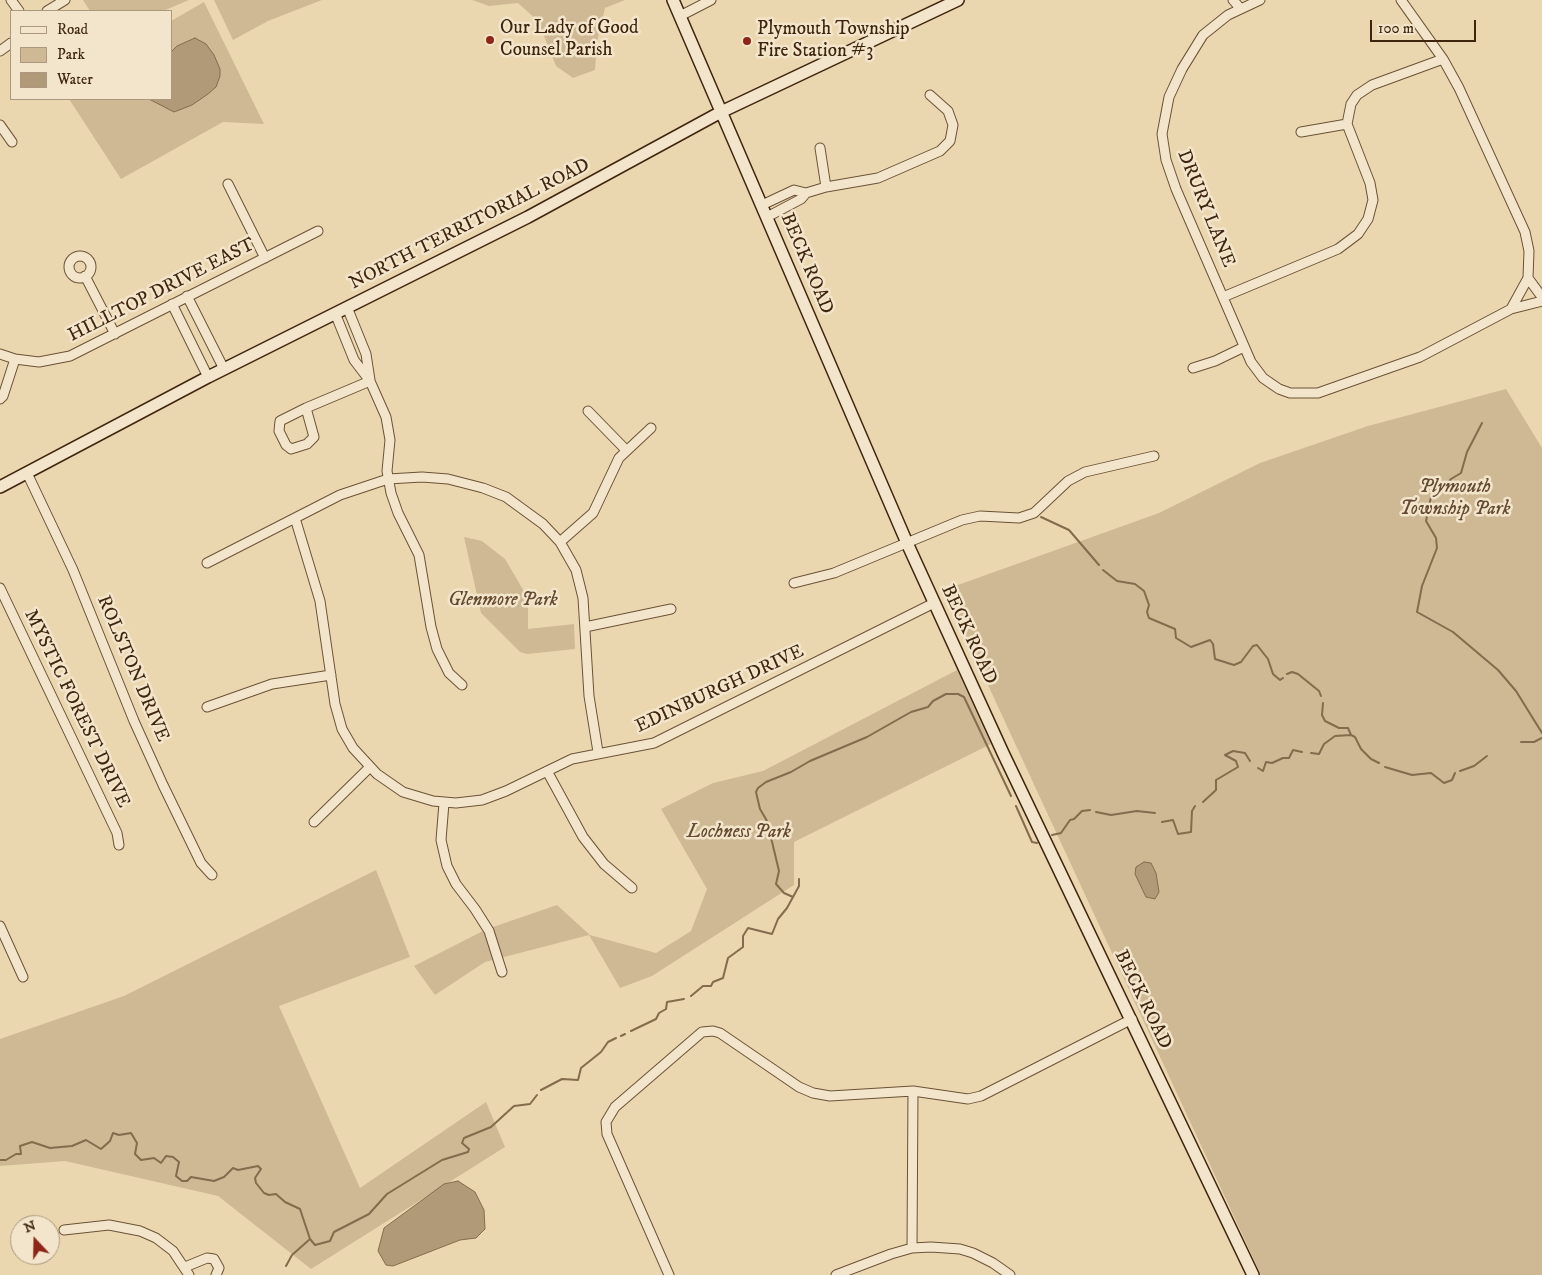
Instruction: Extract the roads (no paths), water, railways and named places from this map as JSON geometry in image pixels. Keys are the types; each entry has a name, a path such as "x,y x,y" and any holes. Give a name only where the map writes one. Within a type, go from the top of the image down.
{"main road":[{"name":"BECK ROAD","path":"672,0 934,603 1007,761 1253,1275"},
{"name":"NORTH TERRITORIAL ROAD","path":"0,487 208,377 528,216 721,112 938,4 954,1"}],"street":[{"path":"10,0 18,10"},
{"path":"49,10 65,0"},
{"path":"680,16 708,4 711,0"},
{"path":"1233,0 1240,8"},
{"name":"DRURY LANE","path":"1260,0 1240,8 1211,27 1197,44 1169,97 1162,126 1162,142 1166,160 1255,370 1269,384 1290,393 1312,394 1420,357 1512,310"},
{"path":"1401,0 1443,59 1459,88 1525,232 1529,251 1528,278 1512,310"},
{"path":"1223,297 1338,249 1352,240 1363,228 1372,210 1372,192 1347,124 1351,104 1364,89 1443,59"},
{"path":"762,205 794,190 806,192 878,178 943,148 952,136 953,126 948,111 930,95"},
{"path":"1300,132 1347,124"},
{"path":"0,125 12,142"},
{"path":"820,148 826,187"},
{"path":"228,184 265,258"},
{"path":"767,217 801,199 806,192"},
{"name":"HILLTOP DRIVE EAST","path":"0,354 15,359 39,362 62,358 114,334 318,231"},
{"path":"85,276 114,334"},
{"path":"1528,278 1542,297"},
{"path":"187,296 224,369"},
{"path":"1512,310 1542,301"},
{"path":"172,304 208,377"},
{"path":"347,307 366,354 370,381 390,430 388,480 398,513 419,555 431,627 437,649 449,673 462,685"},
{"path":"335,313 354,360 370,381"},
{"path":"1194,368 1215,362 1244,346"},
{"path":"0,399 3,396 15,359"},
{"path":"306,408 314,437 308,444 291,449 286,445 279,430 280,421 306,408 370,381"},
{"path":"588,411 626,450"},
{"path":"560,542 593,513 612,470 626,450 651,428"},
{"path":"794,582 834,573 962,520 980,516 1019,518 1034,513 1068,481 1085,472 1154,456"},
{"name":"ROLSTON DRIVE","path":"27,472 73,570 134,721 163,785 201,863 212,875"},
{"path":"207,563 349,491 388,480 434,478 483,488 525,509 560,542 570,558 579,579 585,628 589,696 598,752"},
{"name":"EDINBURGH DRIVE","path":"295,518 320,601 335,704 342,729 353,748 369,768 384,780 403,792 444,803 469,802 491,797 572,759 598,752 639,748 654,743 934,603"},
{"name":"MYSTIC FOREST DRIVE","path":"0,588 117,833 119,845"},
{"path":"585,628 671,609"},
{"path":"207,708 272,684 331,675"},
{"path":"314,822 369,768"},
{"path":"547,771 583,837 604,864 632,888"},
{"path":"444,803 442,840 446,866 456,884 489,931 502,972"},
{"path":"0,926 24,977"},
{"path":"669,1275 605,1127 608,1117 615,1107 696,1036 706,1031 720,1033 799,1087 813,1093 830,1096 913,1092 961,1099 976,1098 1132,1019"},
{"path":"912,1248 913,1092"},
{"path":"64,1230 97,1225 132,1228 148,1234 167,1246 187,1271 207,1258 214,1259 219,1268 216,1275"},
{"path":"836,1275 871,1260 912,1248 960,1249 993,1263 1010,1275"}],"water":[{"path":"195,38 206,44 214,55 220,69 220,76 216,87 208,94 192,105 174,112 151,100 172,100 172,51 177,46"},
{"path":"1144,862 1151,863 1156,873 1159,892 1155,899 1146,897 1135,874 1136,867"},
{"path":"458,1181 475,1192 484,1210 485,1229 476,1238 460,1240 393,1266 386,1265 378,1251 384,1228 444,1184"}],"waterway":[{"path":"1482,423 1467,452 1461,473 1451,479 1442,489 1434,492 1431,497 1426,521 1436,538 1437,548 1422,586 1417,612 1453,632 1498,670 1516,691 1542,733"},
{"path":"1041,517 1069,530 1099,565"},
{"path":"1103,570 1117,581 1135,584 1144,591 1149,605 1147,612 1149,618 1175,629 1176,638 1191,647 1210,640 1213,644 1215,659 1234,665 1241,662 1253,646 1257,645 1268,659 1273,674 1280,680 1283,678"},
{"path":"1287,674 1292,672 1298,674 1319,691 1321,696"},
{"path":"793,897 784,893 776,884 779,871 767,821 760,809 756,792 758,788 766,782 791,772 810,761 867,737 911,712 928,707 933,701 946,694 958,694 964,697 1011,796"},
{"path":"1323,703 1322,715 1325,721 1339,728 1348,728 1351,735"},
{"path":"1311,753 1319,754 1324,744 1335,736 1351,735 1355,737 1361,749 1371,759 1379,763"},
{"path":"1521,742 1534,742 1542,738"},
{"path":"1258,768 1263,771 1266,762 1272,763 1283,758 1289,758 1293,750 1302,752"},
{"path":"1203,802 1216,790 1216,780 1238,767 1236,761 1225,755 1233,751 1245,753 1250,761"},
{"path":"1460,771 1474,766 1487,756"},
{"path":"1385,767 1412,775 1431,773 1444,783 1452,780 1455,773"},
{"path":"1016,806 1032,842 1037,843"},
{"path":"1162,822 1173,820 1178,834 1191,832 1192,811 1195,806"},
{"path":"1052,835 1061,833 1070,820 1074,819 1082,811 1090,810"},
{"path":"1096,812 1111,815 1137,811 1155,813"},
{"path":"691,996 703,986 711,986 713,982 723,978 728,958 743,947 743,936 748,928 772,934 778,919 787,908 799,886 799,879"},
{"path":"631,1031 656,1019 659,1013 666,1009 667,1002 684,999"},
{"path":"621,1036 625,1034"},
{"path":"541,1090 562,1079 578,1080 581,1068 601,1052 608,1042 616,1038"},
{"path":"0,1160 6,1160 16,1154 21,1154 20,1146 32,1142 50,1148 72,1146 86,1140 101,1149 110,1141 113,1133 119,1135 131,1133 137,1143 135,1154 141,1160 154,1158 161,1163 166,1156 173,1157 179,1162 176,1176 182,1181 187,1181 191,1177 214,1181 224,1177 233,1168 238,1170 258,1166 261,1169 255,1178 256,1183 264,1193 269,1195 276,1194 285,1202 300,1209 310,1239 315,1245 330,1241 334,1232 369,1214 387,1194 442,1160 468,1152 469,1149 462,1143 464,1138 491,1127 514,1106 530,1104 537,1095"},
{"path":"286,1266 292,1255 310,1239"}],"place":[{"name":"Our Lady of Good Counsel Parish","path":"490,40"},
{"name":"Plymouth Township Fire Station #3","path":"747,41"}],"park label":[{"name":"Plymouth Township Park","path":"1455,499"},
{"name":"Glenmore Park","path":"503,601"},
{"name":"Lochness Park","path":"739,833"}]}
